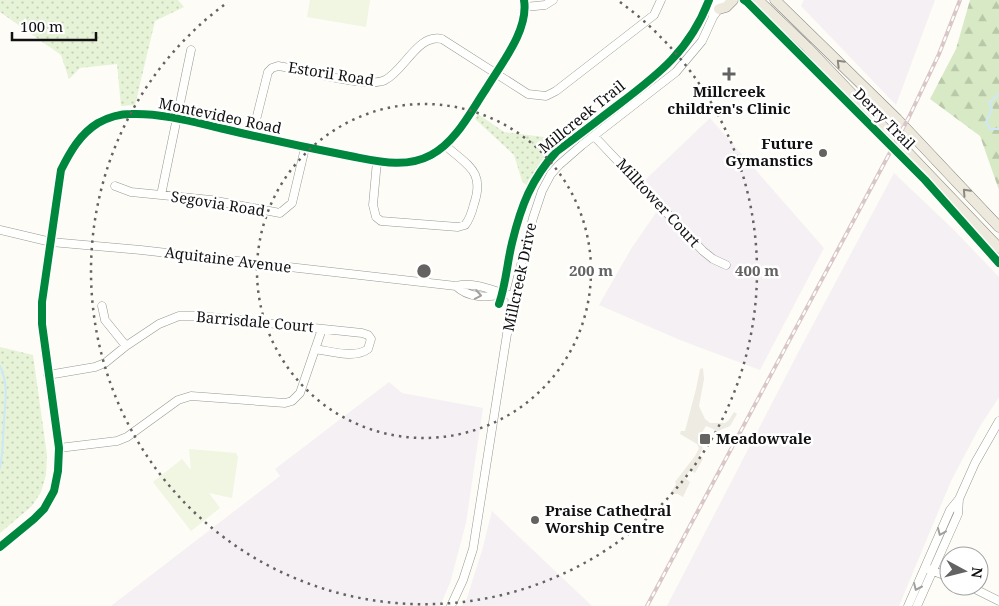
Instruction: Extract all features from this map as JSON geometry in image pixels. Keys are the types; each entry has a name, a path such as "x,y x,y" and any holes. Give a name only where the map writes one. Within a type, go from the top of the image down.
{"main road":[{"path":"718,7 726,7 733,0"},
{"path":"758,0 814,54 999,248"},
{"path":"776,0 897,119 999,227"}],"street":[{"path":"524,4 545,5 553,0"},
{"name":"Estoril Road","path":"252,136 268,72 278,66 363,82 380,82 392,76 424,42 435,37 442,39 528,94 546,96 556,91 654,15 661,0"},
{"name":"Montevideo Road","path":"0,547 44,509 52,496 58,471 60,448 48,375 42,302 61,170 70,152 82,136 98,123 118,115 138,114 177,118 305,148 377,161 407,164 431,155 446,146 471,112 520,30 524,4"},
{"name":"Millcreek Drive","path":"451,606 464,580 472,549 513,296 542,191 558,165 676,72 702,41 718,7"},
{"path":"161,195 191,50"},
{"name":"Milltower Court","path":"594,136 704,251 714,259 726,264"},
{"path":"377,161 373,205 376,217 381,222 465,226 470,219 477,194 477,177 473,170 446,146"},
{"name":"Segovia Road","path":"115,186 131,192 211,200 280,212 292,203 305,148"},
{"name":"Aquitaine Avenue","path":"0,230 51,242 141,250 456,286 464,284 491,288 502,294 513,296"},
{"path":"102,306 105,320 126,346"},
{"name":"Barrisdale Court","path":"48,375 95,367 105,363 159,324 179,316 200,316 322,328 368,335 371,339 371,344 364,353 354,354 315,350"},
{"path":"60,448 117,441 127,437 178,400 191,396 285,403 292,401 300,393 322,328"},
{"path":"908,606 958,514 959,499 975,463 999,421"},
{"path":"929,569 939,573"},
{"path":"917,606 929,569"}],"shaded area":[{"path":"804,0 935,0 896,105 801,6"},
{"path":"710,118 824,248 760,370 680,340 599,305 631,249 664,201 645,180"},
{"path":"894,173 954,230 999,277 999,397 979,428 951,481 899,606 667,606 801,347"},
{"path":"703,368 704,379 699,406 705,419 710,423 725,423 734,412 737,414 730,426 718,431 706,426 700,436 704,438 700,444 703,448 699,456 703,459 695,473 690,470 685,478 690,482 683,497 678,494 670,494 676,484 675,482 699,448 697,444 680,434 681,431 685,431 700,369"},
{"path":"389,382 402,393 483,408 466,523 450,583 440,606 111,606 280,476 275,469"},
{"path":"492,511 592,606 462,606 467,598"}],"green space":[{"path":"0,0 178,0 184,7 155,21 135,105 121,106 117,64 80,68 69,79 61,55 0,12"},
{"path":"310,0 370,0 366,27 307,17"},
{"path":"970,0 999,0 999,190 980,136 930,99 956,49"},
{"path":"478,114 504,132 544,137 557,149 528,187 522,181 514,155 475,119"},
{"path":"0,347 33,355 47,455 46,475 41,492 32,506 0,533"},
{"path":"189,449 236,453 238,457 232,498 209,493 220,508 191,531 153,482 182,459 191,470"}],"waterway":[{"path":"999,94 989,103 992,109 986,122 990,129 999,129"},
{"path":"0,366 5,380 6,393 0,468"}],"railway":[{"path":"647,606 909,117 939,54 960,0"}],"cycle path":[{"path":"0,547 44,509 54,491 58,471 59,448 42,324 42,302 61,170 72,150 86,132 105,119 122,115 143,114 166,116 370,160 401,163 421,159 431,155 448,142 469,116 506,58 518,35 522,23 524,0"},
{"name":"Millcreek Trail","path":"499,304 519,217 528,194 540,172 557,151 647,83 672,60 693,33 709,0"},
{"name":"Derry Trail","path":"744,0 925,180 999,263"}],"place":[{"name":"Millcreek children's Clinic","path":"729,74"},
{"name":"Future Gymanstics","path":"823,153"},
{"name":"Meadowvale","path":"705,439"},
{"name":"Praise Cathedral Worship Centre","path":"535,520"}]}
